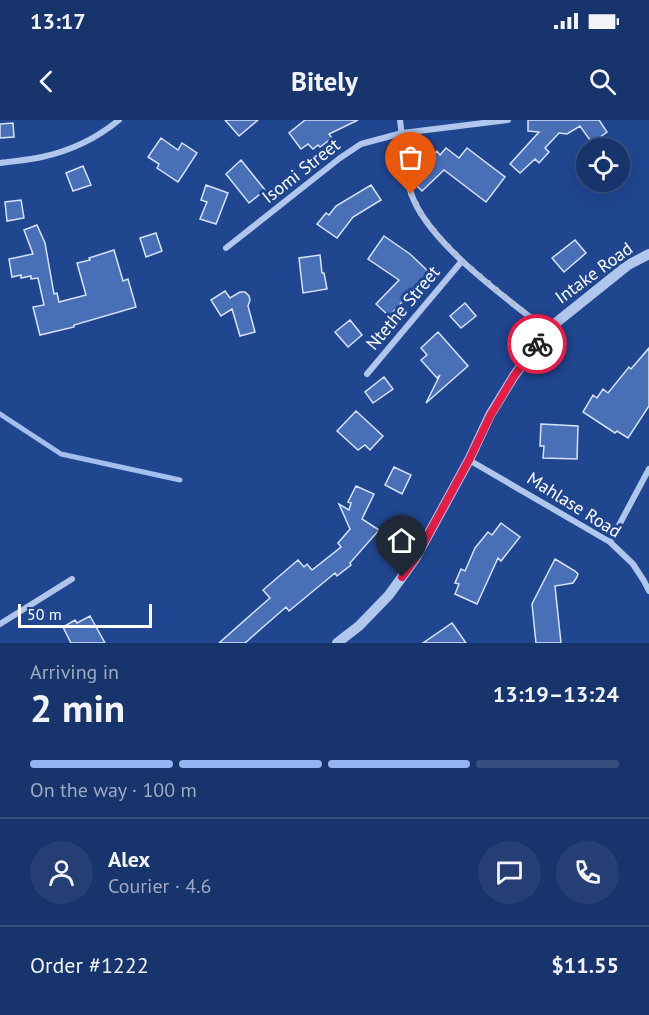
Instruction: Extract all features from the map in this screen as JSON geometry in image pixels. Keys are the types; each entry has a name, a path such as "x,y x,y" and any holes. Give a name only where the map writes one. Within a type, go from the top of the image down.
{"street":[{"path":"0,163 41,158 69,149 119,120"},
{"path":"400,120 411,194 422,216 462,261 547,330"},
{"name":"Isomi Street","path":"226,248 339,158 361,144 402,133 508,120"},
{"name":"Intake Road","path":"337,643 359,626 389,595 415,559 469,460 490,416 514,376 547,330 628,265 649,254"},
{"name":"Ntethe Street","path":"367,374 462,261"},
{"name":"Mahlase Road","path":"469,460 610,542 633,564 649,591"},
{"path":"610,542 649,470"},
{"path":"0,624 72,579"}],"building":[{"path":"225,120 258,120 239,136"},
{"path":"305,120 358,120 329,134 332,138 320,147 318,145 313,149 308,144 301,149 289,133"},
{"path":"528,120 599,120 607,132 599,138 588,138 580,126 567,134 559,133 545,148 549,152 539,163 535,159 520,173 510,164 539,132 528,131"},
{"path":"13,123 14,137 0,138 0,124"},
{"path":"161,138 178,150 182,143 197,153 178,182 157,168 159,164 148,157"},
{"path":"446,148 459,158 467,148 505,177 486,202 444,170 422,191 414,183 427,169 422,165 437,151 440,155"},
{"path":"241,160 265,190 249,203 226,174"},
{"path":"83,166 91,185 73,191 66,173"},
{"path":"206,185 228,193 216,224 200,219 207,202 201,200"},
{"path":"371,185 381,200 353,217 337,238 317,224 326,213 329,215 336,206"},
{"path":"21,200 24,218 7,221 5,202"},
{"path":"37,225 45,243 54,294 57,293 59,302 86,295 77,263 114,250 123,281 128,279 136,307 74,325 74,327 40,335 33,307 44,305 38,278 31,279 31,276 21,278 21,275 12,277 9,259 33,254 24,230"},
{"path":"156,233 162,251 146,257 140,238"},
{"path":"384,236 410,254 433,276 421,288 418,285 389,316 376,304 399,280 368,259"},
{"path":"575,240 586,253 564,272 552,258"},
{"path":"320,255 327,289 303,293 299,258"},
{"path":"225,291 230,298 240,292 245,292 249,296 248,306 255,332 240,336 232,309 221,316 211,300"},
{"path":"465,303 476,316 461,328 450,316"},
{"path":"350,320 362,335 348,347 335,332"},
{"path":"438,332 468,366 426,403 440,375 437,378 421,360 427,355 421,348"},
{"path":"649,348 649,406 628,438 617,431 615,433 583,412 593,395 597,398 603,389 608,393 629,367 631,369"},
{"path":"384,377 393,389 373,403 365,392"},
{"path":"356,411 383,436 370,450 365,445 358,450 337,431"},
{"path":"541,424 578,426 577,459 543,458 544,446 540,446"},
{"path":"394,467 411,475 402,494 385,485"},
{"path":"356,486 374,494 362,519 379,530 350,563 351,565 337,576 335,573 289,611 286,607 245,643 219,643 270,598 263,590 298,560 304,567 307,564 312,570 341,547 338,543 350,529 339,504 349,510 351,503 348,502"},
{"path":"501,523 520,537 501,561 498,558 477,604 455,594 459,584 455,583 461,569 465,571 475,548 488,532 492,535"},
{"path":"555,559 578,574 573,583 555,586 561,643 536,643 532,604"},
{"path":"90,616 105,643 71,643 63,627 75,620 77,623"},
{"path":"452,623 466,643 423,643"}],"waterway":[{"path":"0,414 61,454 180,480"}],"way so far":[{"path":"411,194 422,216 462,261 547,330 537,344"}],"route":[{"path":"402,577 415,559 469,460 490,416 537,344"}]}
